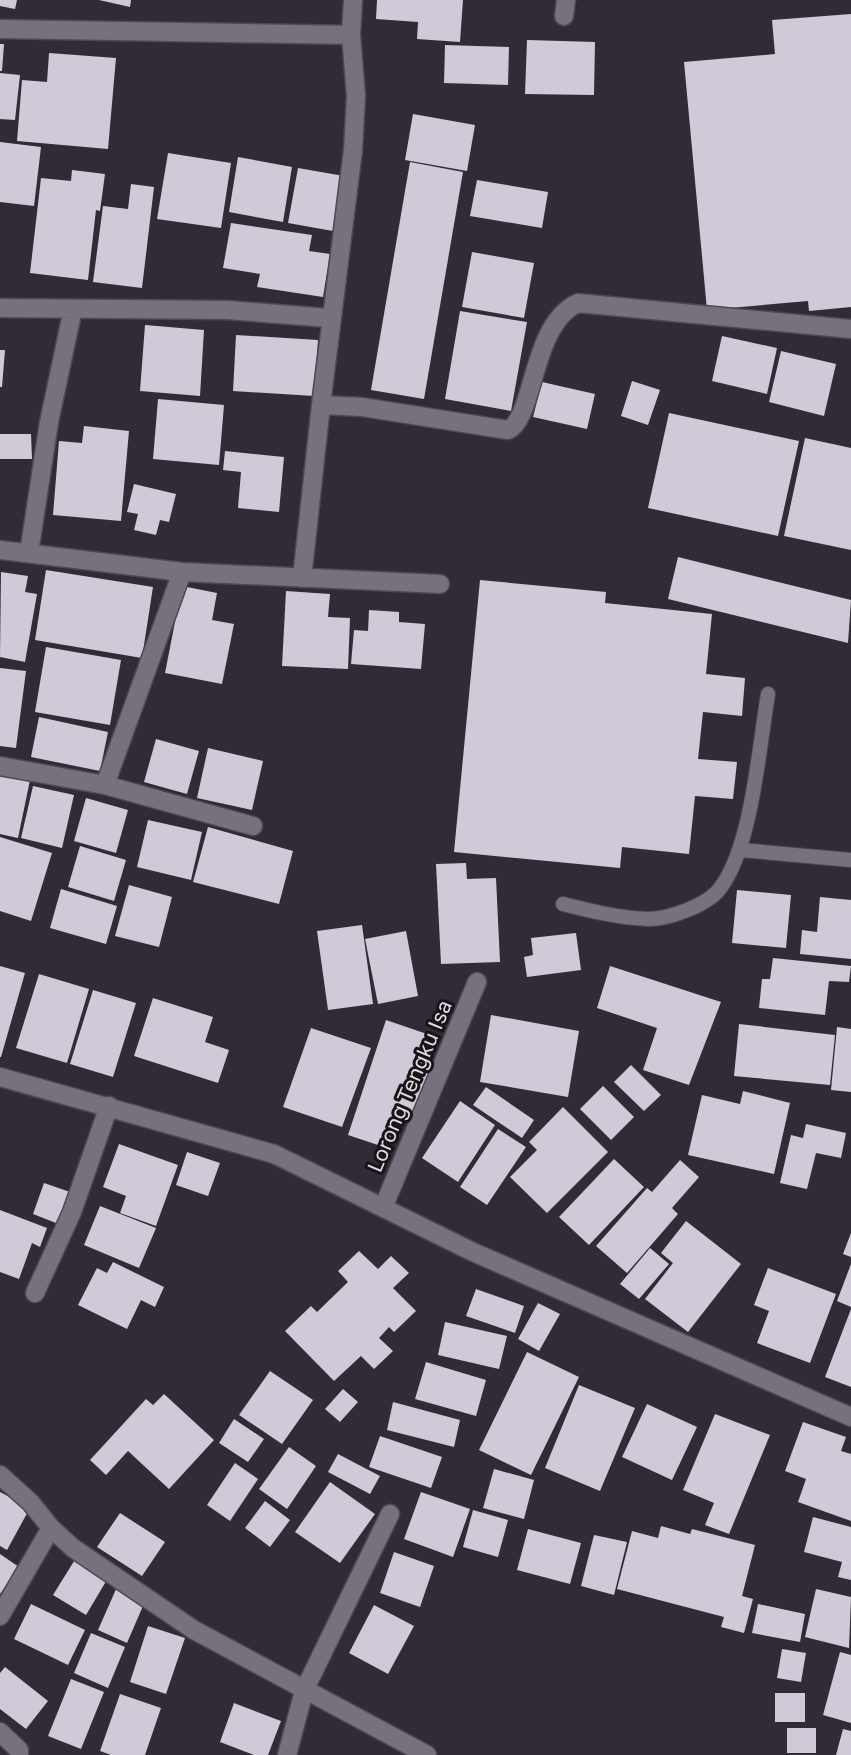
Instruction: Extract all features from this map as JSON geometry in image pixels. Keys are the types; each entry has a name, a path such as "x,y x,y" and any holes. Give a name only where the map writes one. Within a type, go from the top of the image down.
{"street":[{"path":"302,578 329,318 353,150 356,96 351,35 353,0"},
{"path":"0,29 351,35"},
{"path":"321,405 362,407 508,430 518,423 538,359 554,325 564,310 578,303 851,329"},
{"path":"0,308 227,310 329,318"},
{"path":"29,554 49,423 73,309"},
{"path":"0,550 182,572 440,584"},
{"path":"105,785 182,572"},
{"path":"0,766 105,785 253,826"},
{"name":"Lorong Tengku Isa","path":"383,1208 477,982"},
{"path":"0,1077 274,1154 472,1252 851,1417"},
{"path":"34,1293 72,1212 109,1106"},
{"path":"0,1475 31,1503 51,1528 73,1548 194,1630 427,1755"},
{"path":"287,1755 304,1691 390,1514"},
{"path":"0,1616 51,1528"},
{"path":"0,1732 19,1750 19,1755"}],"lane":[{"path":"563,904 608,915 650,919 690,910 720,889 741,850 768,694"},
{"path":"741,850 851,860"}],"building":[{"path":"0,0 17,0 15,9 0,6"},
{"path":"99,0 131,0 130,7"},
{"path":"377,0 463,0 460,42 417,39 418,22 376,19"},
{"path":"851,14 851,307 809,311 808,301 707,310 684,62 775,54 772,20"},
{"path":"527,40 595,42 594,95 525,94"},
{"path":"0,44 4,44 2,71 0,71"},
{"path":"445,45 509,47 508,85 444,83"},
{"path":"49,53 116,58 108,149 17,141 22,80 47,82"},
{"path":"0,73 20,75 15,120 0,119"},
{"path":"413,114 475,125 467,171 405,160"},
{"path":"0,142 41,147 34,206 0,202"},
{"path":"168,153 231,163 221,228 157,219"},
{"path":"238,157 292,167 283,222 229,212"},
{"path":"410,162 463,172 424,399 371,390"},
{"path":"298,168 344,176 333,231 288,223"},
{"path":"72,170 105,174 100,211 96,210 88,280 30,273 41,178 71,181"},
{"path":"477,180 548,192 542,228 470,216"},
{"path":"131,184 154,187 142,288 93,282 103,206 128,209"},
{"path":"231,223 312,235 309,251 330,254 323,297 257,287 260,274 223,268"},
{"path":"472,252 534,263 524,318 462,307"},
{"path":"460,311 527,322 511,411 445,399"},
{"path":"145,325 204,330 200,396 140,391"},
{"path":"236,335 318,340 314,396 233,391"},
{"path":"722,336 777,348 767,394 712,381"},
{"path":"0,350 5,350 2,387 0,387"},
{"path":"781,351 836,364 824,416 769,402"},
{"path":"632,381 660,390 648,425 621,416"},
{"path":"542,382 595,394 587,429 533,417"},
{"path":"158,399 224,405 219,465 153,459"},
{"path":"669,413 799,441 778,536 648,508"},
{"path":"84,426 129,431 121,521 53,515 59,441 82,443"},
{"path":"0,434 31,434 32,459 0,459"},
{"path":"805,438 851,448 851,550 784,536"},
{"path":"225,451 284,457 279,512 238,508 241,472 223,470"},
{"path":"134,484 176,494 169,522 160,520 156,535 134,530 138,514 127,512"},
{"path":"678,557 851,600 848,643 668,599"},
{"path":"46,570 153,587 142,658 35,640"},
{"path":"1,572 28,576 25,592 37,594 25,662 0,657"},
{"path":"480,580 606,592 605,603 712,614 706,674 745,678 742,716 703,712 698,759 737,762 733,799 695,796 689,854 622,847 620,868 454,852"},
{"path":"182,586 217,593 212,620 234,624 222,684 165,673"},
{"path":"286,591 330,594 328,617 350,618 348,669 282,666"},
{"path":"369,610 399,612 399,622 425,624 421,669 351,664 354,630 368,631"},
{"path":"46,647 121,660 110,725 35,712"},
{"path":"0,668 26,671 16,748 0,746"},
{"path":"39,717 108,732 100,771 31,757"},
{"path":"156,739 199,751 187,794 144,782"},
{"path":"208,748 263,761 252,810 197,798"},
{"path":"0,773 30,780 18,838 0,834"},
{"path":"33,786 74,795 62,848 21,838"},
{"path":"86,798 128,810 116,853 74,841"},
{"path":"148,820 202,832 191,880 137,867"},
{"path":"208,827 293,851 279,904 193,882"},
{"path":"0,837 52,853 31,921 0,911"},
{"path":"80,846 126,860 114,901 68,887"},
{"path":"466,863 467,879 496,878 500,962 441,964 436,864"},
{"path":"129,885 172,897 159,947 115,936"},
{"path":"61,889 117,906 106,944 50,928"},
{"path":"737,890 791,895 786,948 732,943"},
{"path":"820,897 851,900 851,959 800,954 802,930 817,932"},
{"path":"362,925 373,1004 328,1010 317,931"},
{"path":"406,931 418,996 378,1004 365,939"},
{"path":"576,933 581,970 527,977 524,957 533,955 531,938"},
{"path":"773,958 851,966 849,982 829,981 825,1015 759,1008 762,979 770,979"},
{"path":"0,966 25,973 1,1057 0,1057"},
{"path":"610,966 721,1002 689,1085 643,1070 657,1028 597,1008"},
{"path":"39,974 89,989 67,1063 16,1048"},
{"path":"93,990 136,1003 113,1077 70,1064"},
{"path":"153,998 213,1017 205,1042 229,1050 218,1083 134,1056"},
{"path":"491,1015 579,1031 568,1097 480,1082"},
{"path":"386,1020 427,1034 418,1059 436,1065 418,1117 399,1111 387,1148 348,1135"},
{"path":"739,1024 835,1035 830,1085 734,1076"},
{"path":"837,1027 851,1029 851,1092 831,1090"},
{"path":"311,1028 371,1048 342,1127 283,1107"},
{"path":"631,1065 661,1095 644,1111 614,1082"},
{"path":"603,1086 634,1117 611,1140 580,1109"},
{"path":"486,1087 534,1120 522,1138 473,1105"},
{"path":"743,1091 790,1103 774,1174 688,1155 702,1095 740,1104"},
{"path":"460,1101 495,1125 458,1182 422,1158"},
{"path":"563,1107 608,1152 547,1213 510,1177 537,1150 529,1142"},
{"path":"806,1124 846,1133 841,1158 816,1153 807,1189 780,1183 791,1135 803,1138"},
{"path":"498,1129 526,1147 487,1205 460,1187"},
{"path":"119,1144 178,1165 156,1226 120,1213 126,1196 103,1187"},
{"path":"187,1152 220,1163 208,1196 176,1185"},
{"path":"614,1159 644,1187 589,1245 559,1217"},
{"path":"680,1160 699,1177 672,1208 678,1214 627,1273 596,1246 647,1188 652,1192"},
{"path":"44,1183 73,1193 61,1225 33,1214"},
{"path":"100,1206 156,1228 139,1268 84,1245"},
{"path":"0,1210 47,1228 40,1247 32,1243 19,1279 0,1272"},
{"path":"686,1221 741,1264 688,1332 645,1299 673,1263 661,1253"},
{"path":"851,1233 851,1257 843,1254"},
{"path":"650,1248 669,1264 639,1299 620,1284"},
{"path":"359,1251 378,1269 391,1256 409,1273 393,1288 416,1311 394,1332 389,1327 379,1338 393,1351 374,1369 361,1356 334,1381 285,1331 311,1306 317,1312 348,1282 338,1271"},
{"path":"113,1262 164,1287 155,1307 141,1300 127,1329 78,1305 97,1268 107,1273"},
{"path":"851,1264 851,1307 837,1301"},
{"path":"768,1268 836,1294 810,1363 757,1343 769,1311 754,1305"},
{"path":"476,1289 524,1306 515,1333 466,1316"},
{"path":"538,1303 560,1314 539,1351 518,1339"},
{"path":"851,1309 851,1387 825,1377"},
{"path":"445,1322 507,1336 499,1369 438,1355"},
{"path":"527,1352 579,1377 531,1475 479,1450"},
{"path":"426,1362 486,1380 476,1416 415,1399"},
{"path":"270,1371 313,1400 282,1444 239,1415"},
{"path":"579,1385 635,1408 600,1491 545,1468"},
{"path":"343,1389 358,1402 340,1422 325,1409"},
{"path":"164,1394 214,1440 169,1489 128,1451 106,1475 90,1460 146,1399 153,1405"},
{"path":"393,1402 460,1420 454,1447 387,1430"},
{"path":"647,1404 697,1427 672,1480 622,1457"},
{"path":"715,1414 770,1435 729,1534 705,1525 714,1503 683,1490"},
{"path":"234,1419 264,1439 248,1462 219,1443"},
{"path":"803,1422 846,1437 841,1451 851,1454 851,1521 798,1502 806,1479 785,1471"},
{"path":"380,1436 442,1457 431,1488 369,1467"},
{"path":"289,1447 316,1466 287,1509 259,1489"},
{"path":"338,1454 380,1476 370,1494 328,1472"},
{"path":"235,1463 258,1479 230,1521 207,1505"},
{"path":"494,1469 534,1480 524,1519 483,1508"},
{"path":"330,1482 375,1514 340,1563 295,1532"},
{"path":"0,1492 30,1508 7,1550 0,1546"},
{"path":"421,1492 470,1509 453,1557 404,1539"},
{"path":"265,1501 290,1520 270,1547 245,1528"},
{"path":"473,1510 508,1520 498,1557 463,1547"},
{"path":"120,1513 165,1542 142,1576 97,1547"},
{"path":"813,1517 851,1527 851,1580 838,1577 842,1562 804,1552"},
{"path":"661,1526 690,1534 692,1529 755,1545 742,1596 753,1599 744,1633 721,1627 724,1617 617,1589 632,1531 658,1538"},
{"path":"528,1529 581,1543 570,1584 517,1570"},
{"path":"594,1535 627,1542 614,1595 581,1586"},
{"path":"394,1552 434,1566 420,1607 380,1593"},
{"path":"0,1554 19,1567 0,1594"},
{"path":"76,1558 108,1578 86,1615 53,1595"},
{"path":"117,1587 146,1599 127,1643 98,1630"},
{"path":"816,1589 851,1597 849,1648 805,1637"},
{"path":"31,1604 85,1630 68,1665 14,1639"},
{"path":"758,1604 805,1614 800,1642 752,1633"},
{"path":"374,1605 414,1626 388,1674 349,1653"},
{"path":"148,1626 185,1638 166,1694 130,1682"},
{"path":"91,1633 125,1647 108,1688 74,1673"},
{"path":"782,1649 806,1653 801,1682 777,1678"},
{"path":"840,1652 851,1655 851,1723 823,1715"},
{"path":"5,1667 48,1701 26,1729 0,1709 0,1673"},
{"path":"71,1679 104,1692 81,1749 48,1736"},
{"path":"775,1693 805,1693 805,1722 775,1722"},
{"path":"120,1694 161,1708 145,1755 111,1755 100,1751"},
{"path":"234,1703 281,1721 268,1755 254,1755 220,1742"},
{"path":"787,1728 816,1728 816,1753 787,1753"},
{"path":"843,1729 851,1731 851,1755 836,1755"}]}
